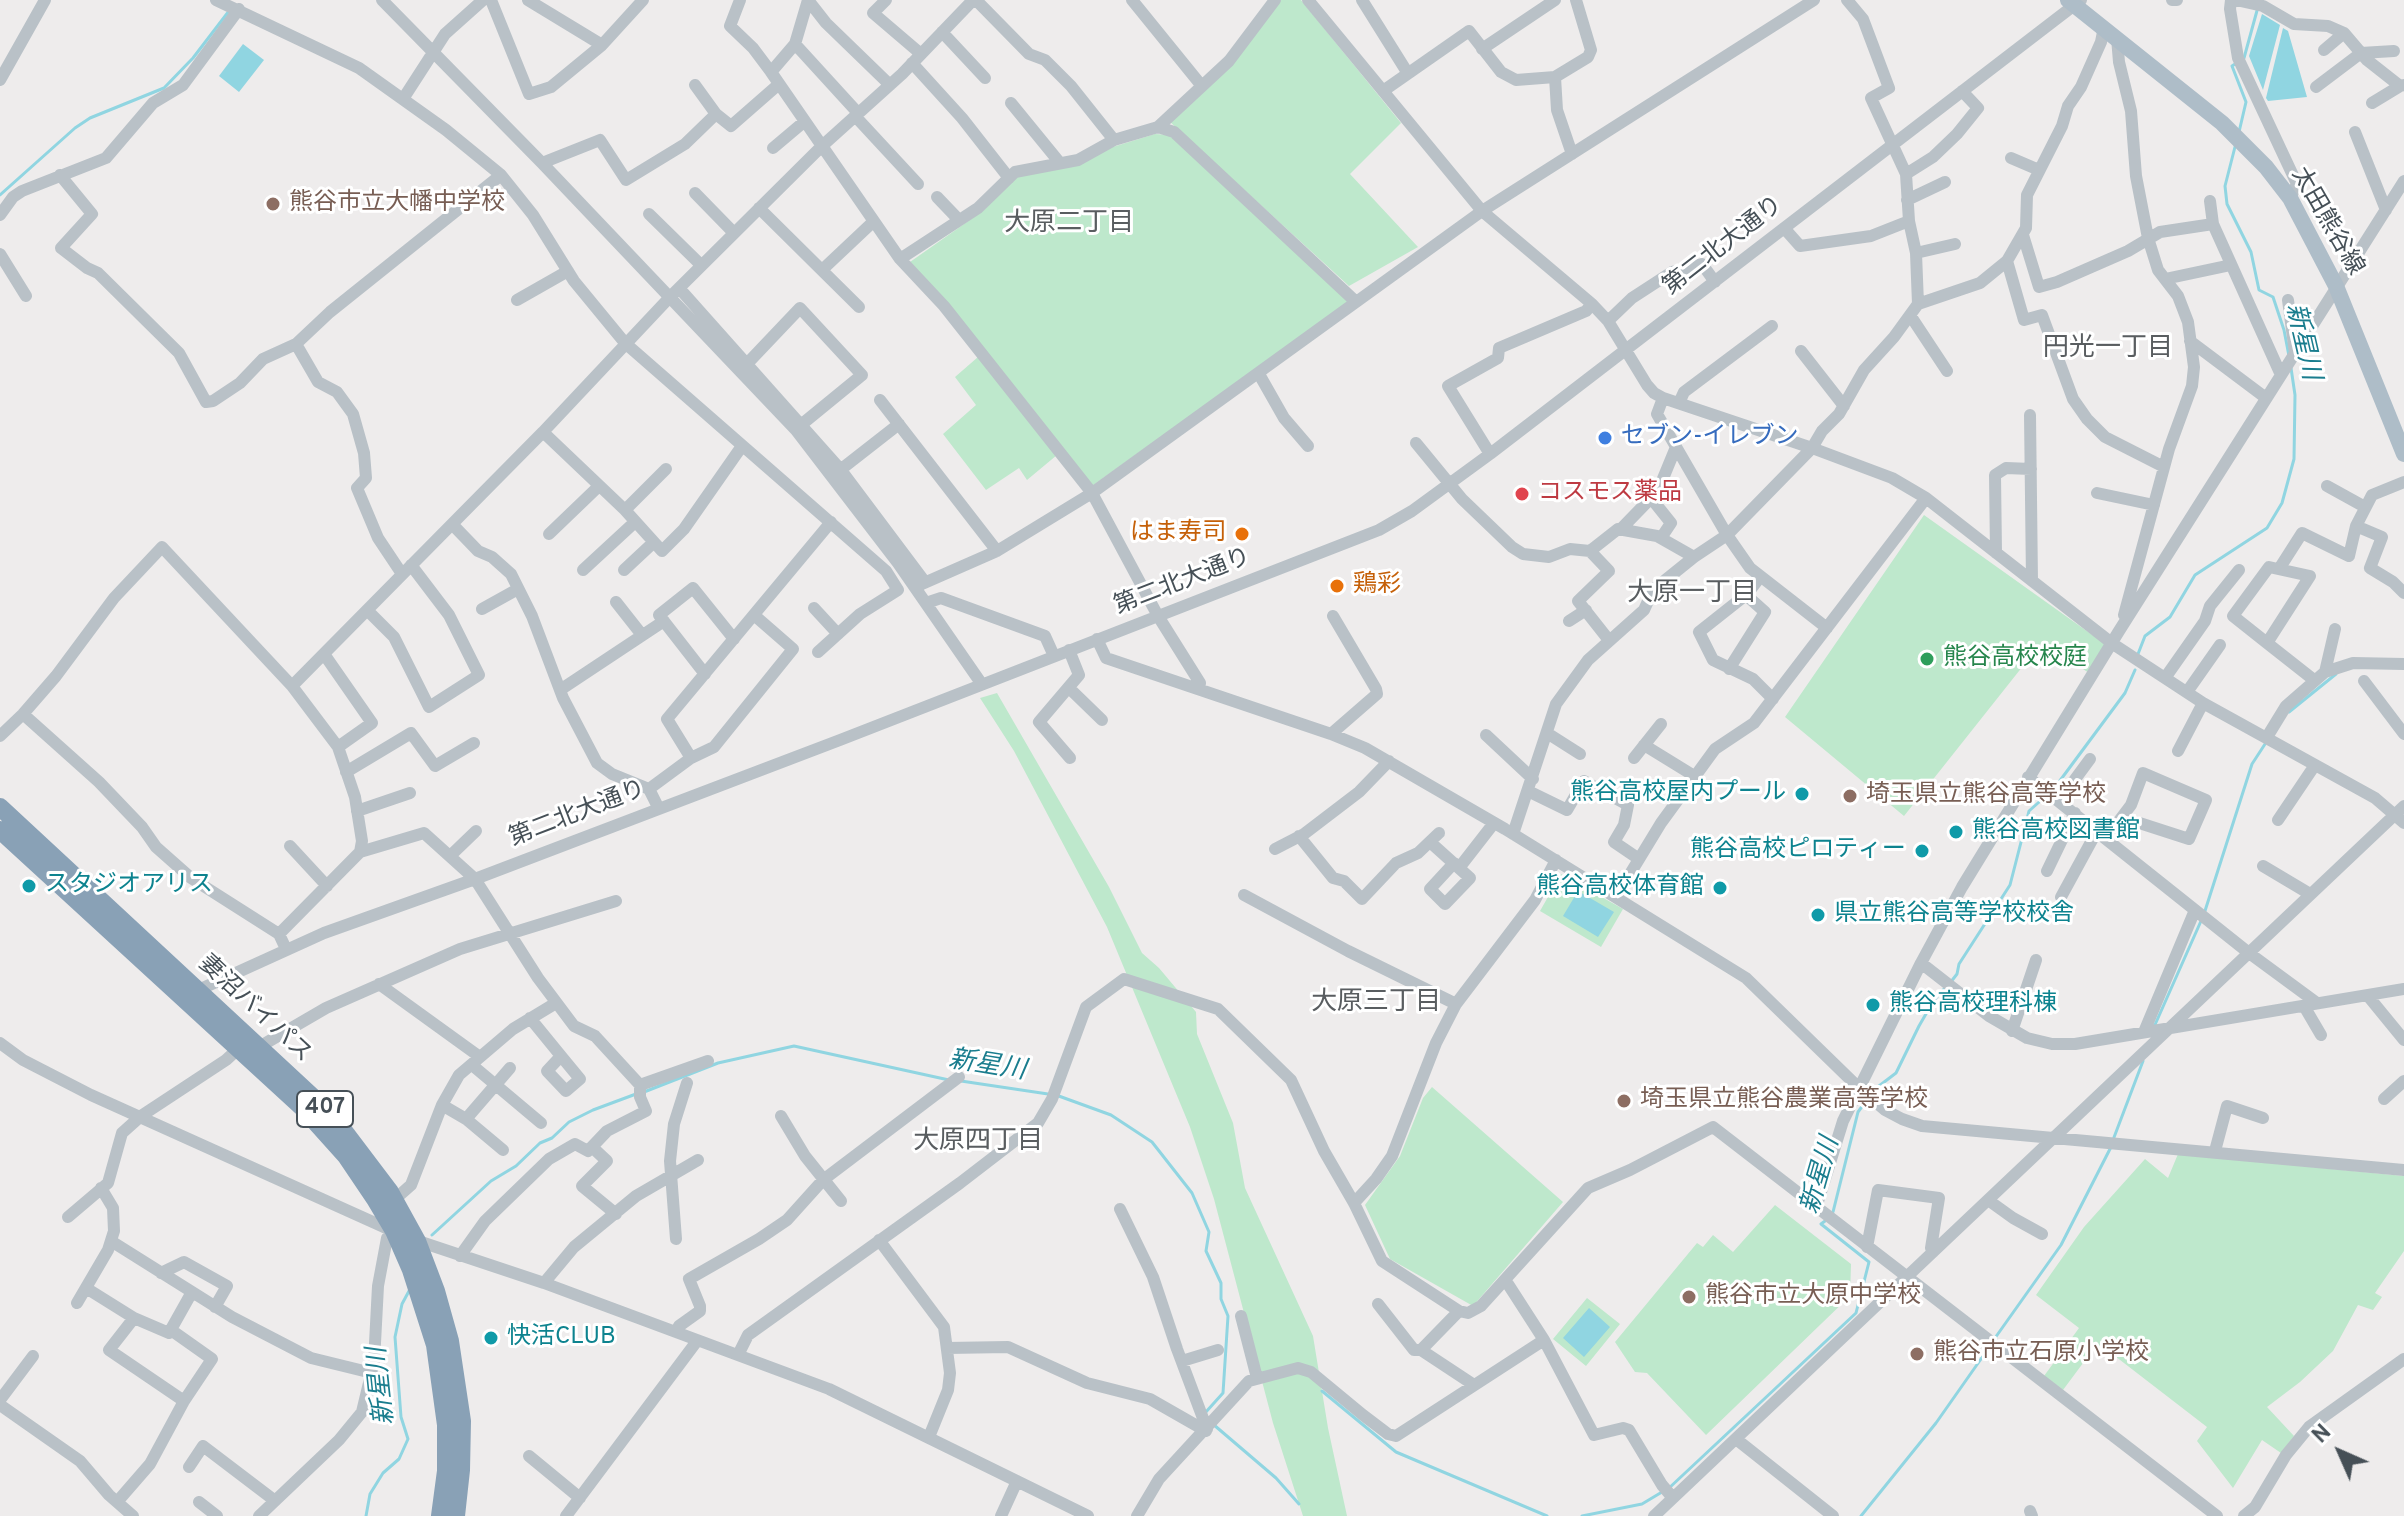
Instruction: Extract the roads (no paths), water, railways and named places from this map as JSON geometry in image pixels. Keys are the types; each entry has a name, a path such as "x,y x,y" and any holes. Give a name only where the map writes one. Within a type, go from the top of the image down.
{"highway":[{"name":"妻沼バイパス","path":"0,807 190,994 238,1049 302,1107 360,1177 394,1231 422,1296 441,1381 446,1425 446,1471 440,1516"},
{"name":"妻沼バイパス","path":"0,830 190,994 259,1047 331,1114 358,1146 394,1200 417,1241 436,1291 457,1377 462,1421 456,1516"}],"main road":[{"name":"太田熊谷線","path":"2074,2 2227,127 2290,198 2336,286 2404,454"}],"street":[{"path":"0,80 45,0"},
{"path":"382,0 674,292 799,427 920,585 926,603 981,683"},
{"path":"403,99 445,34 483,0"},
{"path":"491,0 529,94 551,87 602,45 643,0"},
{"path":"528,0 602,45"},
{"path":"740,0 730,26 753,48 771,72 900,259 944,306 1092,493 1158,616 1200,683 1199,688"},
{"path":"771,72 795,44 808,0 826,23 890,85"},
{"path":"886,0 873,13 917,59 1009,178"},
{"path":"292,686 543,432 674,292 975,0 1029,54 1045,60 1054,69 1114,140"},
{"path":"1132,0 1201,85"},
{"path":"900,259 978,208 1015,172 1078,160 1114,140 1158,127 1229,61 1275,0"},
{"path":"1308,0 1482,211 1592,304 1608,321 1647,385 1663,398 1892,478 1926,498 2113,644 2203,703 2401,815 2310,894 2166,1028 2137,1059 1654,1516"},
{"path":"1362,0 1407,72"},
{"path":"1482,49 1555,0"},
{"path":"1383,91 1469,31 1501,72 1516,80 1555,77 1588,57 1591,50 1576,0"},
{"path":"920,585 997,551 1092,493 1482,211 1814,0"},
{"path":"1847,0 1863,19 1889,88 1871,98 1906,174 1909,221 1916,253 1914,310 1947,371"},
{"path":"2219,0 2258,5 2294,24 2328,26 2344,33 2361,53 2402,85 2372,103"},
{"name":"第二北大通り","path":"190,994 324,933 840,740 1379,530 1449,485 1627,350 2074,2"},
{"path":"2232,3 2240,62 2297,184 2290,198"},
{"path":"0,215 13,197 106,158 153,103 183,85 230,6 359,68 501,175 533,215 568,271 625,343 886,571 898,590 860,614 818,652"},
{"path":"942,32 985,78"},
{"path":"1513,834 1556,704 1588,660 1644,610 1653,590 1727,535 1812,448 1844,406 1864,370 1914,310 1980,283 2007,261 2023,235 2028,217 2027,195 2062,126 2068,106 2081,87 2101,42 2110,32 2131,111 2136,176 2148,238 2158,270 2178,296 2188,322 2194,367 2192,386 2164,467 2119,631"},
{"path":"2324,50 2344,33"},
{"path":"795,44 918,184"},
{"path":"2316,87 2361,53 2394,51"},
{"path":"1555,77 1557,110 1572,154"},
{"path":"695,85 716,114 731,126 779,84"},
{"path":"1906,174 1933,157 1978,108 1962,91"},
{"path":"1011,103 1060,163"},
{"path":"542,163 600,140 626,180 685,144 716,114"},
{"path":"773,148 805,121"},
{"path":"1158,127 1174,132 1355,301"},
{"path":"2355,132 2386,210"},
{"path":"2011,158 2039,170"},
{"path":"60,175 92,214 61,248 98,273 179,353 206,402 213,401 240,383 263,359 296,344 330,312 501,175"},
{"path":"1819,1211 1843,1121 1962,887 2119,631 2404,181"},
{"path":"1907,200 1945,182"},
{"path":"695,193 734,233"},
{"path":"937,197 959,220"},
{"path":"2210,201 2213,224 2283,372"},
{"path":"759,208 859,307"},
{"path":"649,214 701,265"},
{"path":"822,270 874,221"},
{"path":"1784,228 1800,246 1871,236 1909,221"},
{"path":"2023,235 2039,287 2128,251 2160,232 2213,224"},
{"path":"1916,253 1955,244"},
{"path":"0,254 26,296"},
{"path":"2007,261 2024,320 2042,315 2073,399 2087,419 2105,437 2164,467"},
{"path":"1608,321 1632,298 1672,272 1702,264 1715,282"},
{"path":"2165,279 2231,265"},
{"path":"517,300 568,271"},
{"path":"2288,300 2294,353"},
{"path":"1490,454 1448,386 1498,358 1499,348 1586,311 1592,304"},
{"path":"744,366 800,308 862,375 799,427"},
{"path":"1679,403 1684,392 1772,326"},
{"path":"2190,341 2266,398"},
{"path":"296,344 318,382 337,392 353,414 364,453 366,478 357,488 378,538 449,615 479,675 429,707 394,637 367,610"},
{"path":"1801,351 1844,406"},
{"path":"1259,374 1284,418 1308,446"},
{"path":"1663,398 1657,414 1727,535 1750,568 1827,628"},
{"path":"880,400 997,551"},
{"path":"2030,415 2032,581"},
{"path":"837,473 899,424"},
{"path":"543,432 625,510 662,551 684,529 742,446"},
{"path":"1416,443 1449,485 1512,547 1523,554 1549,557 1570,549 1590,551 1620,530 1651,498 1676,447"},
{"path":"1996,553 1995,475 2006,468 2031,469"},
{"path":"625,510 666,469"},
{"path":"837,473 898,563 920,585"},
{"path":"2279,569 2302,533 2349,556 2356,526 2372,495 2404,482"},
{"path":"549,534 599,486"},
{"path":"2327,486 2365,507"},
{"path":"2097,493 2154,505"},
{"path":"1651,498 1671,523 1661,538"},
{"path":"1616,897 1661,823 1715,749 1754,723 1926,498"},
{"path":"583,570 635,522"},
{"path":"691,758 667,719 831,522"},
{"path":"452,524 478,551 492,557 511,574 532,616 560,690 597,763 612,774 649,789 658,807"},
{"path":"2356,526 2382,537 2370,568 2404,593"},
{"path":"1620,530 1661,538 1694,557"},
{"path":"624,570 654,542"},
{"path":"0,736 56,676 114,598 162,547 292,686 338,747 357,811 362,841 360,852"},
{"path":"1590,551 1609,571 1578,601 1608,639"},
{"path":"886,571 898,563"},
{"path":"2267,643 2310,576 2269,567 2233,616 2267,643 2314,680"},
{"path":"2165,678 2205,621 2210,606 2239,570"},
{"path":"1760,577 1746,595 1699,632 1713,660 1753,679 1773,699"},
{"path":"705,674 659,615 693,588 734,639"},
{"path":"482,609 518,589"},
{"path":"1729,669 1765,612 1746,595"},
{"path":"926,603 941,598 1045,636 1054,656"},
{"path":"616,602 642,635"},
{"path":"814,608 838,634"},
{"path":"1569,621 1586,610"},
{"path":"649,789 691,758 714,747 793,649 754,615"},
{"path":"1331,734 1377,694 1333,616"},
{"path":"560,690 664,621"},
{"path":"2325,672 2335,629"},
{"path":"1097,639 1106,658 1331,734 1389,761 1513,834 1746,978 1861,1090 1902,1119 1922,1126 2404,1170"},
{"path":"2187,692 2220,645"},
{"path":"1069,650 1079,675 1039,722 1070,758"},
{"path":"324,654 372,723 338,747"},
{"path":"2267,737 2286,706 2325,672 2353,663 2404,664"},
{"path":"2364,681 2404,734"},
{"path":"1069,688 1102,720"},
{"path":"2178,751 2203,703"},
{"path":"23,714 99,782 142,827 156,847 191,878 279,934 286,949"},
{"path":"1634,758 1661,724"},
{"path":"346,772 411,733 435,766 474,743"},
{"path":"1547,733 1580,754"},
{"path":"1486,735 1530,785 1567,810 1584,781 1628,805 1624,825 1614,842 1639,859"},
{"path":"1644,745 1696,777"},
{"path":"2057,800 2090,759"},
{"path":"1275,849 1299,836 1359,792 1389,761"},
{"path":"2278,820 2315,765"},
{"path":"2061,897 2102,834 2124,818 2143,773 2206,800 2189,839 2124,818"},
{"path":"2028,777 2311,1005 2321,1035"},
{"path":"357,811 410,793"},
{"path":"2047,871 2075,813"},
{"path":"1299,836 1333,878 1344,881 1362,899 1396,863 1418,853 1435,838 1456,865 1494,823"},
{"path":"450,856 476,831"},
{"path":"279,934 360,852 424,833 475,879 574,1026 595,1036 640,1089 646,1111 607,1131 588,1151 575,1144 549,1159 485,1221 460,1256"},
{"path":"290,846 327,886"},
{"path":"1354,1203 1392,1156 1436,1043 1456,1004 1535,900 1556,860"},
{"path":"2263,866 2310,894"},
{"path":"1244,895 1456,1004"},
{"path":"259,1047 326,1008 460,949 616,901"},
{"path":"2145,1032 2196,910"},
{"path":"2012,1031 2036,960"},
{"path":"1921,963 2012,1031 2052,1044 2075,1044 2404,989"},
{"path":"738,1355 748,1335 1038,1123 1053,1096 1086,1007 1124,979 1218,1009 1291,1080 1324,1151 1382,1261 1459,1311 1468,1313 1481,1306 1588,1188 1713,1127 2217,1516"},
{"path":"379,984 476,1061 495,1085 541,1123"},
{"path":"2368,996 2404,1040"},
{"path":"394,1200 411,1185 442,1105 459,1075 513,1029 556,1003"},
{"path":"530,1018 561,1056"},
{"path":"0,1043 23,1060 91,1095 417,1241 544,1283 838,1392 1088,1516"},
{"path":"68,1217 108,1183 122,1133 141,1116 238,1049"},
{"path":"640,1089 708,1061"},
{"path":"466,1119 510,1068"},
{"path":"676,1332 679,1326 700,1311 689,1279 787,1220 823,1180 955,1081"},
{"path":"2384,1099 2404,1081"},
{"path":"676,1239 670,1161 674,1124 687,1083"},
{"path":"442,1105 466,1119 503,1150"},
{"path":"2215,1151 2227,1106 2263,1118"},
{"path":"781,1116 805,1156 841,1201"},
{"path":"592,1147 607,1161 582,1186 616,1214"},
{"path":"544,1283 574,1247 636,1196 698,1160"},
{"path":"77,1303 114,1231 113,1208 101,1188"},
{"path":"1867,1247 1878,1190 1939,1198 1931,1248 1933,1252"},
{"path":"1988,1200 2042,1234"},
{"path":"1120,1209 1153,1277 1182,1361 1210,1426"},
{"path":"259,1516 339,1440 362,1412 372,1373 378,1286 387,1238 394,1231"},
{"path":"879,1240 944,1327 950,1373 948,1390 929,1437"},
{"path":"111,1241 215,1307 311,1358 372,1373"},
{"path":"161,1273 184,1262 227,1286 215,1307"},
{"path":"1506,1281 1544,1340 1594,1435 1623,1428 1629,1430 1672,1497"},
{"path":"86,1288 134,1318 169,1333 192,1292"},
{"path":"1378,1304 1414,1350 1421,1350 1474,1385"},
{"path":"1421,1350 1459,1311"},
{"path":"1241,1316 1257,1378"},
{"path":"134,1318 109,1350 184,1401"},
{"path":"117,1502 150,1464 184,1401 212,1359 171,1330"},
{"path":"1137,1516 1159,1479 1249,1381 1298,1368 1311,1372 1388,1434 1396,1436 1544,1340"},
{"path":"566,1516 697,1341"},
{"path":"947,1348 1008,1347 1087,1383 1150,1399 1210,1426"},
{"path":"1182,1361 1218,1350"},
{"path":"33,1356 0,1403 80,1461 133,1516"},
{"path":"2244,1516 2255,1507 2286,1455 2309,1427 2404,1359"},
{"path":"1739,1436 1833,1516"},
{"path":"189,1467 203,1446 274,1500"},
{"path":"529,1456 580,1498"},
{"path":"1001,1516 1017,1481"},
{"path":"199,1502 217,1516"}],"water":[{"path":"2262,14 2280,25 2263,90 2249,56"},
{"path":"2283,28 2288,31 2307,97 2268,101 2266,98"},
{"path":"243,44 264,60 239,92 219,76"},
{"path":"1578,891 1614,912 1598,937 1563,916"},
{"path":"1589,1308 1610,1327 1584,1357 1563,1338"}],"waterway":[{"name":"新星川","path":"2241,60 2258,7"},
{"path":"0,195 90,118 164,88 193,58 229,11"},
{"name":"新星川","path":"2235,64 2232,66 2246,102 2239,132"},
{"name":"新星川","path":"2236,143 2225,186 2227,204 2251,252 2259,290 2273,297 2289,356"},
{"name":"新星川","path":"2138,654 2145,636 2170,617 2195,575 2267,528 2282,503 2294,459 2295,395 2291,368"},
{"name":"新星川","path":"2053,790 2125,693 2135,670"},
{"path":"2289,712 2336,674"},
{"path":"2204,914 2252,764 2267,741"},
{"name":"新星川","path":"1950,983 2010,885 2029,811 2047,795"},
{"path":"2154,1027 2201,921"},
{"name":"新星川","path":"1870,1095 1896,1073 1919,1026 1945,988"},
{"name":"新星川","path":"644,1092 718,1063 794,1046 949,1080"},
{"path":"2113,1140 2143,1061"},
{"name":"新星川","path":"961,1081 1048,1094"},
{"name":"新星川","path":"432,1235 491,1181 516,1166 569,1122 636,1094"},
{"name":"新星川","path":"1056,1095 1111,1115 1152,1142 1192,1193 1209,1232 1206,1251 1221,1283 1221,1299 1228,1316 1223,1393 1205,1413"},
{"name":"新星川","path":"1833,1212 1858,1112 1866,1101"},
{"path":"1995,1338 2061,1245 2111,1147"},
{"name":"新星川","path":"1668,1489 1856,1313 1869,1262 1821,1224 1825,1221"},
{"name":"新星川","path":"366,1516 370,1494 383,1473 399,1459 408,1439 401,1417 395,1337 402,1304 409,1291"},
{"path":"1861,1516 1936,1423 1988,1349"},
{"name":"新星川","path":"1322,1391 1396,1452 1547,1516"},
{"name":"新星川","path":"1214,1425 1276,1478 1299,1504"},
{"name":"新星川","path":"1582,1516 1642,1504 1662,1492"}],"place":[{"name":"熊谷市立大幡中学校","path":"273,204"},
{"name":"セブン-イレブン","path":"1605,438"},
{"name":"コスモス薬品","path":"1522,494"},
{"name":"はま寿司","path":"1242,534"},
{"name":"鶏彩","path":"1337,586"},
{"name":"熊谷高校校庭","path":"1927,659"},
{"name":"熊谷高校屋内プール","path":"1802,794"},
{"name":"埼玉県立熊谷高等学校","path":"1850,796"},
{"name":"熊谷高校図書館","path":"1956,832"},
{"name":"熊谷高校ピロティー","path":"1922,851"},
{"name":"スタジオアリス","path":"29,886"},
{"name":"熊谷高校体育館","path":"1720,888"},
{"name":"県立熊谷高等学校校舎","path":"1818,915"},
{"name":"熊谷高校理科棟","path":"1873,1005"},
{"name":"埼玉県立熊谷農業高等学校","path":"1624,1101"},
{"name":"熊谷市立大原中学校","path":"1689,1297"},
{"name":"快活CLUB","path":"491,1338"},
{"name":"熊谷市立石原小学校","path":"1917,1354"}],"district":[{"name":"大原二丁目","path":"1069,225"},
{"name":"円光一丁目","path":"2108,350"},
{"name":"大原一丁目","path":"1692,595"},
{"name":"大原三丁目","path":"1376,1004"},
{"name":"大原四丁目","path":"978,1143"}]}
